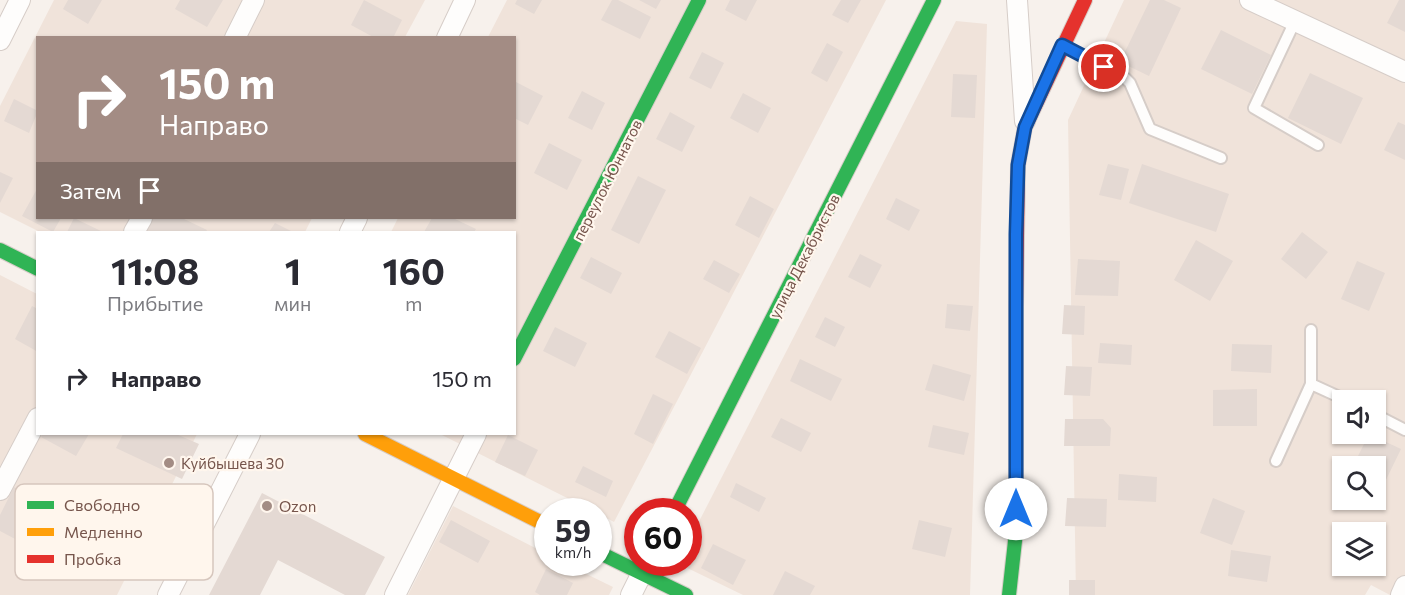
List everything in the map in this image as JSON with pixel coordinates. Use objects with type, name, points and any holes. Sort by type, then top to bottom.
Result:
[{"type":"street","points":[[0,40],[20,0]]},
{"type":"street","points":[[236,36],[254,0]]},
{"type":"street","points":[[448,36],[465,0]]},
{"type":"street","name":"переулок Юннатов","points":[[516,355],[699,0]]},
{"type":"street","name":"улица Декабристов","points":[[681,498],[934,0]]},
{"type":"street","points":[[1017,0],[1025,127]]},
{"type":"street","points":[[1009,595],[1016,532],[1018,165],[1025,127],[1085,0]]},
{"type":"street","points":[[1250,0],[1405,72]]},
{"type":"street","points":[[0,250],[36,268]]},
{"type":"street","points":[[0,490],[36,422]]},
{"type":"street","points":[[213,506],[248,435]]},
{"type":"street","points":[[367,435],[534,519]]},
{"type":"street","points":[[395,595],[475,435]]},
{"type":"street","points":[[1016,532],[1023,595]]},
{"type":"street","points":[[631,595],[641,576]]},
{"type":"street","points":[[657,576],[686,595]]},
{"type":"street","points":[[168,595],[176,580]]},
{"type":"lane","points":[[1295,21],[1254,108],[1318,145]]},
{"type":"lane","points":[[1062,45],[1130,83],[1150,129],[1221,158]]},
{"type":"lane","points":[[1276,462],[1311,384],[1311,330]]},
{"type":"lane","points":[[1311,384],[1332,394]]},
{"type":"lane","points":[[1386,420],[1405,430]]},
{"type":"shaded area","points":[[54,0],[425,0],[406,36],[36,36],[36,219],[312,219],[306,231],[38,231],[0,212],[0,106]]},
{"type":"shaded area","points":[[507,0],[886,0],[627,498],[624,498],[624,503],[614,522],[612,521],[612,498],[567,498],[442,435],[516,435],[516,231],[392,231],[398,219],[516,219],[516,36],[489,36]]},
{"type":"shaded area","points":[[1124,0],[1405,0],[1405,595],[1390,595],[1371,585],[1365,595],[1076,595],[1068,120]]},
{"type":"shaded area","points":[[956,21],[987,24],[970,595],[743,595],[702,575],[702,516]]},
{"type":"shaded area","points":[[0,275],[36,293],[36,435],[197,435],[172,484],[15,484],[15,580],[124,580],[117,595],[0,595]]},
{"type":"shaded area","points":[[453,506],[534,547],[534,576],[591,576],[613,587],[609,595],[408,595]]},
{"type":"building","points":[[68,0],[102,0],[88,24],[63,9]]},
{"type":"building","points":[[180,0],[223,0],[207,27],[175,9]]},
{"type":"building","points":[[364,0],[402,20],[394,36],[371,36],[351,25]]},
{"type":"building","points":[[517,0],[542,0],[534,14],[515,4]]},
{"type":"building","points":[[612,0],[618,0],[651,17],[640,39],[601,20]]},
{"type":"building","points":[[639,0],[661,0],[656,9]]},
{"type":"building","points":[[730,0],[757,0],[746,21],[725,10]]},
{"type":"building","points":[[841,0],[861,0],[848,23],[832,15]]},
{"type":"building","points":[[1150,0],[1164,0],[1181,8],[1149,76],[1120,62]]},
{"type":"building","points":[[1399,0],[1405,0],[1405,32],[1387,23]]},
{"type":"building","points":[[1221,30],[1271,55],[1252,94],[1201,69]]},
{"type":"building","points":[[827,43],[843,52],[827,82],[811,73]]},
{"type":"building","points":[[702,52],[724,63],[711,89],[689,78]]},
{"type":"building","points":[[1310,73],[1363,98],[1341,144],[1288,118]]},
{"type":"building","points":[[953,74],[977,75],[975,118],[951,117]]},
{"type":"building","points":[[516,82],[543,96],[528,125],[516,119]]},
{"type":"building","points":[[582,91],[605,103],[592,130],[568,118]]},
{"type":"building","points":[[743,93],[771,108],[758,133],[730,118]]},
{"type":"building","points":[[14,99],[36,110],[29,133],[4,121]]},
{"type":"building","points":[[670,112],[695,126],[682,152],[656,139]]},
{"type":"building","points":[[1398,122],[1405,125],[1405,160],[1384,150]]},
{"type":"building","points":[[549,143],[582,160],[567,190],[534,173]]},
{"type":"building","points":[[1108,164],[1129,169],[1121,200],[1099,195]]},
{"type":"building","points":[[1142,164],[1229,194],[1216,232],[1129,203]]},
{"type":"building","points":[[0,172],[13,178],[0,203]]},
{"type":"building","points":[[638,176],[666,190],[639,244],[611,230]]},
{"type":"building","points":[[36,191],[36,219],[60,219],[54,231],[51,231],[22,216]]},
{"type":"building","points":[[750,196],[774,209],[759,238],[735,225]]},
{"type":"building","points":[[896,198],[920,210],[909,231],[886,219]]},
{"type":"building","points":[[74,219],[76,219],[101,231],[68,231]]},
{"type":"building","points":[[144,219],[184,219],[207,230],[206,231],[138,231]]},
{"type":"building","points":[[431,219],[455,219],[476,229],[475,231],[425,231]]},
{"type":"building","points":[[275,223],[291,231],[270,231]]},
{"type":"building","points":[[1302,232],[1328,252],[1306,279],[1281,259]]},
{"type":"building","points":[[1196,240],[1233,261],[1210,301],[1174,280]]},
{"type":"building","points":[[860,254],[882,265],[870,288],[848,277]]},
{"type":"building","points":[[591,257],[622,273],[611,294],[580,278]]},
{"type":"building","points":[[1078,259],[1120,261],[1118,296],[1075,295]]},
{"type":"building","points":[[714,260],[740,274],[729,293],[703,279]]},
{"type":"building","points":[[1357,261],[1385,273],[1369,311],[1341,299]]},
{"type":"building","points":[[947,304],[973,306],[970,331],[945,328]]},
{"type":"building","points":[[1064,305],[1085,306],[1084,335],[1062,334]]},
{"type":"building","points":[[32,306],[36,308],[36,351],[15,339]]},
{"type":"building","points":[[825,317],[845,327],[835,347],[815,337]]},
{"type":"building","points":[[555,327],[587,343],[575,367],[543,351]]},
{"type":"building","points":[[669,331],[701,348],[687,374],[655,357]]},
{"type":"building","points":[[1100,343],[1132,345],[1131,365],[1098,363]]},
{"type":"building","points":[[1232,344],[1272,345],[1271,373],[1231,371]]},
{"type":"building","points":[[800,359],[842,379],[831,401],[790,381]]},
{"type":"building","points":[[933,364],[971,375],[964,401],[925,390]]},
{"type":"building","points":[[1066,366],[1092,367],[1090,396],[1064,395]]},
{"type":"building","points":[[1257,389],[1257,426],[1213,426],[1213,390]]},
{"type":"building","points":[[653,394],[673,404],[653,444],[634,434]]},
{"type":"building","points":[[781,418],[811,433],[801,452],[771,437]]},
{"type":"building","points":[[1065,419],[1103,419],[1111,428],[1110,446],[1064,446]]},
{"type":"building","points":[[933,425],[969,433],[964,455],[928,447]]},
{"type":"building","points":[[42,435],[88,435],[76,456],[41,437]]},
{"type":"building","name":"Куйбышева 30","points":[[122,435],[178,435],[199,444],[182,479],[116,448]]},
{"type":"building","points":[[508,435],[538,450],[525,476],[495,462]]},
{"type":"building","points":[[1386,442],[1401,449],[1386,480],[1386,456],[1358,456],[1364,444],[1386,444]]},
{"type":"building","points":[[583,466],[613,481],[606,497],[575,482]]},
{"type":"building","points":[[1119,474],[1157,477],[1156,502],[1118,500]]},
{"type":"building","points":[[736,483],[766,498],[759,512],[730,497]]},
{"type":"building","points":[[15,488],[15,539],[0,531],[0,515]]},
{"type":"building","points":[[262,493],[385,557],[365,595],[345,595],[278,560],[260,595],[209,595]]},
{"type":"building","points":[[1067,498],[1107,499],[1106,527],[1065,526]]},
{"type":"building","points":[[1213,498],[1245,511],[1232,545],[1200,533]]},
{"type":"building","points":[[451,520],[490,541],[478,563],[439,542]]},
{"type":"building","points":[[919,520],[952,528],[945,557],[912,549]]},
{"type":"building","points":[[713,544],[746,560],[733,585],[702,569]]},
{"type":"building","points":[[1231,550],[1271,556],[1267,582],[1228,576]]},
{"type":"building","points":[[785,571],[815,586],[810,595],[773,595]]},
{"type":"building","points":[[543,576],[560,576],[573,583],[567,595],[540,595],[535,592]]},
{"type":"building","points":[[1069,580],[1095,580],[1095,595],[1069,595]]},
{"type":"traffic: fast","points":[[516,355],[699,0]]},
{"type":"traffic: fast","points":[[681,498],[934,0]]},
{"type":"traffic: fast","points":[[0,250],[36,268]]},
{"type":"traffic: fast","points":[[1009,595],[1016,532],[1016,307]]},
{"type":"traffic: fast","points":[[612,559],[686,595]]},
{"type":"traffic: slow","points":[[367,435],[534,519]]},
{"type":"traffic: jam","points":[[1016,307],[1018,165],[1025,127],[1085,0]]},
{"type":"place","name":"Куйбышева 30","points":[[169,463]]},
{"type":"place","name":"Ozon","points":[[267,506]]},
{"type":"route","points":[[1016,509],[1016,214],[1021,143],[1025,127],[1062,45],[1104,67]]}]
